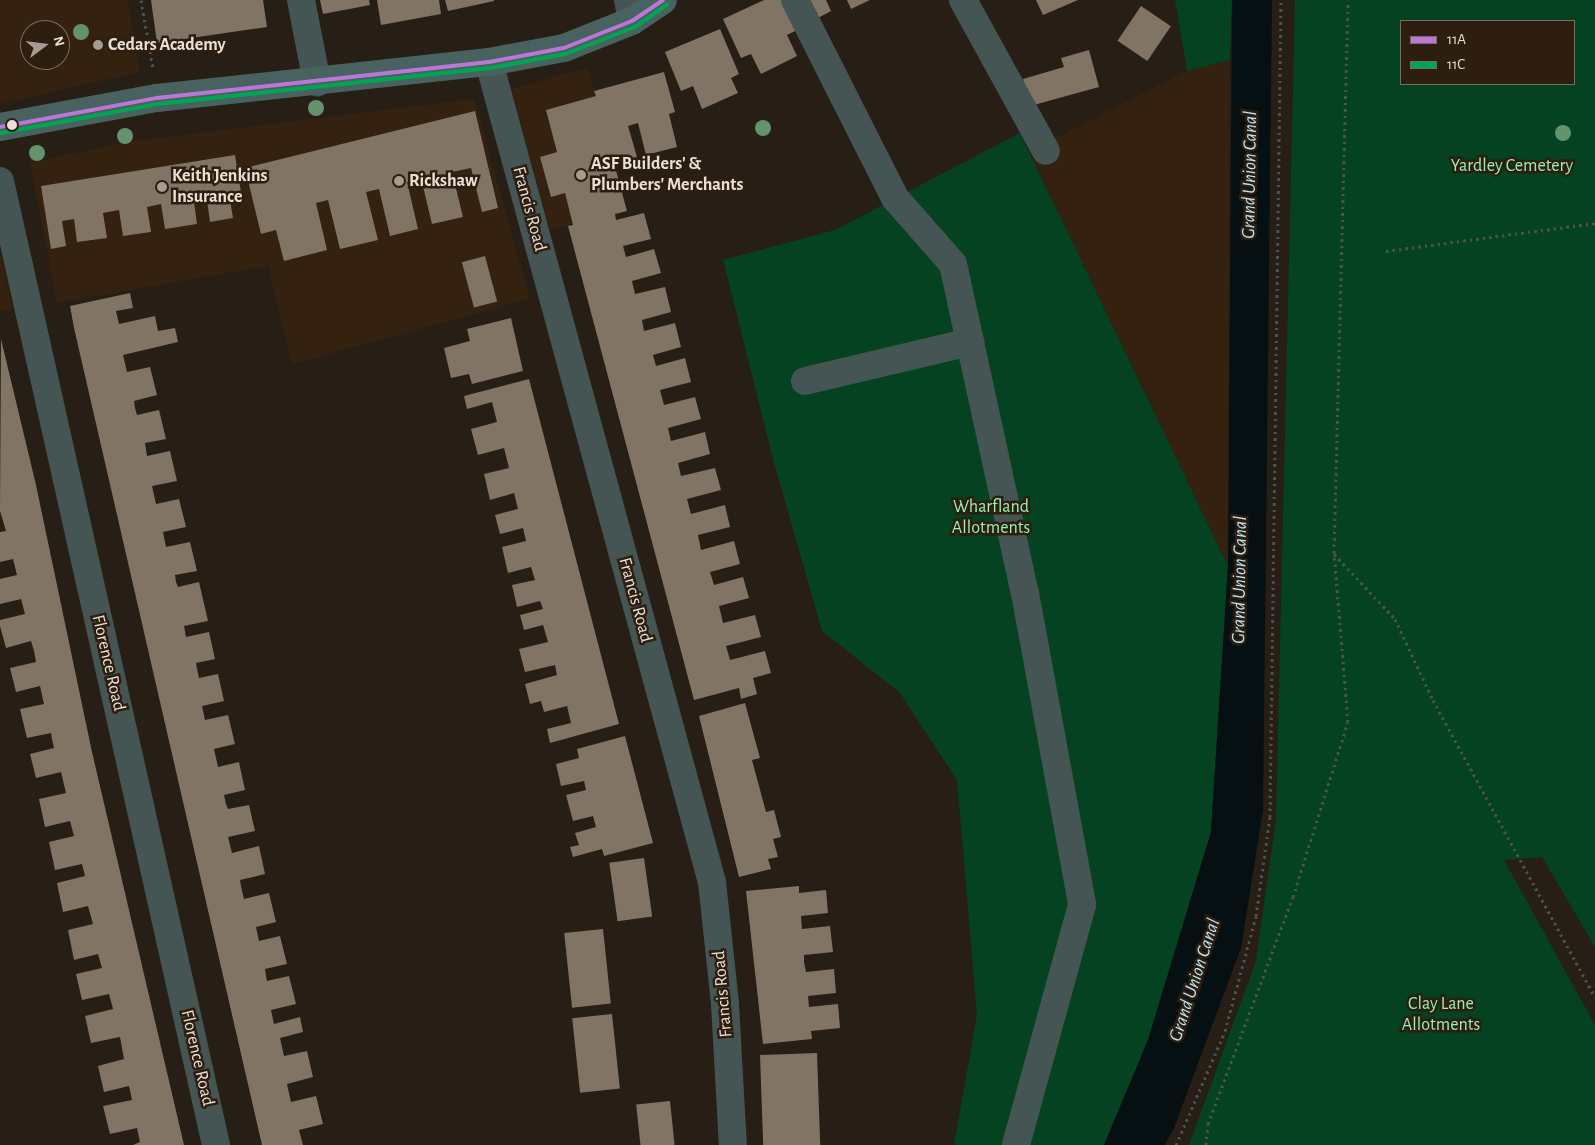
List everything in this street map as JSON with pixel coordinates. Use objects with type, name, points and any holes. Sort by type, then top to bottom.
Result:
[{"type":"main road","points":[[0,127],[157,98],[489,62],[564,48],[630,10],[662,0]]},
{"type":"street","points":[[301,0],[317,82]]},
{"type":"street","points":[[795,0],[895,198],[953,264],[1025,593],[1082,905],[1016,1144]]},
{"type":"street","points":[[963,0],[1046,150]]},
{"type":"street","name":"Francis Road","points":[[489,62],[712,882],[725,1004],[733,1145]]},
{"type":"street","name":"Florence Road","points":[[0,181],[216,1145]]},
{"type":"street","points":[[805,381],[970,342]]},
{"type":"path","points":[[141,0],[157,98]]},
{"type":"path","points":[[1176,1145],[1225,1032],[1256,916],[1270,817],[1281,0]]},
{"type":"path","points":[[1206,1145],[1208,1124],[1293,897],[1348,722],[1334,553],[1348,0]]},
{"type":"path","points":[[1386,251],[1595,223]]},
{"type":"path","points":[[1334,553],[1395,619],[1433,700],[1595,997]]},
{"type":"shaded area","name":"Cedars Academy","points":[[0,0],[128,0],[140,72],[0,104]]},
{"type":"shaded area","points":[[1230,60],[1228,566],[1029,151],[1187,71]]},
{"type":"shaded area","points":[[588,68],[626,210],[550,230],[512,88]]},
{"type":"shaded area","points":[[474,99],[530,299],[292,364],[268,266],[57,303],[30,163],[125,142]]},
{"type":"shaded area","points":[[0,250],[13,309],[0,310]]},
{"type":"green space","points":[[1175,0],[1232,0],[1230,60],[1187,71]]},
{"type":"green space","points":[[1295,0],[1595,0],[1595,947],[1542,857],[1504,860],[1595,1025],[1595,1145],[1189,1145],[1256,961],[1276,819]]},
{"type":"green space","name":"Wharfland Allotments","points":[[1020,133],[1228,566],[1211,832],[1148,1040],[1104,1145],[954,1145],[977,1015],[957,780],[900,693],[822,631],[773,459],[723,260],[835,230]]},
{"type":"water","name":"Grand Union Canal","points":[[1232,0],[1272,0],[1263,810],[1241,948],[1174,1128],[1165,1145],[1104,1145],[1148,1040],[1211,832],[1228,566]]},
{"type":"building","points":[[151,0],[263,0],[267,27],[157,43]]},
{"type":"building","points":[[320,0],[369,0],[370,5],[323,14]]},
{"type":"building","points":[[377,0],[439,0],[441,14],[381,25]]},
{"type":"building","points":[[445,0],[494,0],[494,1],[448,11]]},
{"type":"building","points":[[764,0],[782,0],[797,30],[787,35],[797,56],[761,74],[751,54],[741,58],[723,19]]},
{"type":"building","points":[[809,0],[826,0],[831,11],[818,18]]},
{"type":"building","points":[[847,0],[870,0],[851,9]]},
{"type":"building","points":[[1036,0],[1078,0],[1043,15]]},
{"type":"building","points":[[1141,6],[1171,26],[1147,61],[1118,41]]},
{"type":"building","points":[[720,29],[739,74],[731,78],[738,93],[702,109],[693,86],[681,91],[665,52]]},
{"type":"building","points":[[1089,50],[1099,87],[1030,106],[1023,79],[1064,67],[1061,58]]},
{"type":"building","points":[[664,72],[675,112],[669,114],[677,147],[646,155],[638,123],[628,126],[637,157],[614,163],[627,211],[615,214],[616,220],[644,213],[651,239],[623,246],[626,257],[654,249],[661,273],[632,281],[635,294],[665,287],[671,312],[642,320],[644,331],[675,323],[681,347],[653,355],[656,366],[685,358],[691,382],[660,390],[664,405],[695,397],[701,419],[668,428],[671,441],[705,432],[710,454],[678,463],[681,476],[715,468],[721,490],[687,499],[691,514],[725,505],[730,527],[698,535],[701,550],[734,541],[740,564],[710,572],[714,585],[743,577],[749,598],[719,606],[723,623],[755,615],[761,637],[726,646],[730,660],[765,651],[771,673],[753,678],[757,694],[741,699],[739,688],[694,700],[568,226],[573,225],[565,193],[551,197],[540,157],[557,152],[546,110],[596,96],[594,91]]},
{"type":"building","points":[[475,111],[498,208],[482,212],[471,168],[452,172],[463,217],[432,224],[421,178],[407,182],[418,229],[390,236],[379,189],[366,192],[378,240],[340,249],[328,200],[316,203],[327,250],[284,261],[276,230],[261,234],[245,168]]},
{"type":"building","points":[[235,155],[241,192],[229,194],[233,218],[210,222],[207,200],[194,202],[197,224],[165,229],[161,204],[147,207],[151,232],[123,236],[119,210],[103,213],[107,238],[77,242],[74,219],[62,221],[66,246],[51,249],[41,186]]},
{"type":"building","points":[[485,256],[497,301],[474,308],[462,262]]},
{"type":"building","points":[[130,293],[133,308],[116,311],[119,324],[155,316],[158,331],[175,328],[178,342],[123,355],[127,372],[150,367],[157,395],[134,401],[135,408],[137,415],[159,410],[166,439],[145,443],[147,456],[170,451],[177,481],[152,486],[156,504],[179,499],[186,527],[163,532],[166,547],[190,542],[197,571],[175,575],[176,582],[178,587],[199,582],[208,621],[184,626],[186,637],[209,632],[215,659],[196,663],[197,669],[199,678],[218,674],[224,701],[202,706],[205,720],[228,715],[235,744],[214,749],[218,767],[239,762],[245,790],[224,795],[226,804],[228,809],[249,805],[255,831],[228,837],[232,853],[259,846],[265,874],[240,880],[244,899],[269,893],[276,922],[256,927],[259,941],[280,936],[287,964],[265,969],[267,981],[289,976],[296,1004],[271,1010],[274,1024],[300,1017],[303,1032],[280,1038],[284,1056],[307,1051],[313,1077],[287,1084],[291,1102],[316,1096],[323,1124],[299,1130],[303,1145],[262,1145],[74,328],[70,306]]},
{"type":"building","points":[[511,318],[523,371],[472,384],[469,374],[451,378],[444,348],[470,341],[467,329]]},
{"type":"building","points":[[1,339],[36,485],[92,752],[184,1145],[133,1145],[140,1142],[137,1128],[110,1134],[103,1106],[132,1100],[129,1086],[104,1092],[98,1066],[124,1059],[120,1037],[91,1043],[85,1016],[113,1009],[109,994],[82,1000],[76,974],[102,968],[98,954],[74,960],[68,930],[93,924],[88,906],[63,912],[57,883],[85,876],[82,864],[55,870],[49,842],[74,836],[70,821],[45,827],[39,799],[66,793],[61,772],[36,778],[30,754],[54,748],[51,733],[27,738],[20,709],[44,704],[40,686],[16,692],[10,668],[36,662],[34,651],[31,641],[6,648],[0,626],[0,620],[25,614],[21,599],[0,604],[0,579],[17,575],[13,559],[0,562],[0,532],[6,531],[0,511]]},
{"type":"building","points":[[529,379],[619,724],[550,743],[547,729],[571,723],[567,706],[544,712],[541,701],[530,704],[525,684],[557,675],[555,665],[525,672],[519,649],[548,642],[543,625],[524,630],[520,615],[543,609],[540,601],[517,607],[512,585],[535,580],[531,567],[508,573],[502,547],[526,541],[523,528],[500,534],[495,515],[518,509],[514,493],[490,500],[484,474],[509,468],[504,448],[478,455],[471,429],[497,422],[492,402],[467,409],[464,396]]},
{"type":"building","points":[[745,703],[760,758],[752,760],[766,812],[774,810],[781,837],[773,839],[778,857],[768,859],[771,869],[739,877],[699,716]]},
{"type":"building","points":[[625,736],[653,843],[604,856],[602,849],[573,857],[570,847],[579,845],[575,833],[596,827],[593,816],[573,821],[566,795],[586,790],[584,781],[561,786],[556,764],[579,758],[577,749]]},
{"type":"building","points":[[644,858],[652,916],[618,921],[609,863]]},
{"type":"building","points":[[799,886],[799,893],[826,890],[828,913],[801,916],[802,929],[830,926],[833,952],[804,955],[804,962],[806,972],[834,969],[836,993],[808,996],[809,1007],[838,1004],[840,1028],[811,1031],[812,1039],[763,1044],[746,891]]},
{"type":"building","points":[[603,929],[611,1004],[572,1008],[564,933]]},
{"type":"building","points":[[612,1014],[620,1089],[580,1093],[572,1018]]},
{"type":"building","points":[[817,1053],[820,1145],[763,1145],[760,1055]]},
{"type":"building","points":[[670,1101],[675,1145],[640,1145],[636,1105]]},
{"type":"transit line","name":"11A","points":[[0,127],[157,98],[489,62],[564,48],[632,21],[663,0]]},
{"type":"transit line","name":"11C","points":[[1,133],[158,104],[490,68],[565,54],[635,27],[667,5]]},
{"type":"place","name":"Cedars Academy","points":[[98,45]]},
{"type":"place","name":"ASF Builders' & Plumbers' Merchants","points":[[581,175]]},
{"type":"place","name":"Rickshaw","points":[[399,181]]},
{"type":"place","name":"Keith Jenkins Insurance","points":[[162,187]]},
{"type":"park label","name":"Yardley Cemetery","points":[[1512,166]]},
{"type":"park label","name":"Clay Lane Allotments","points":[[1441,1015]]}]
